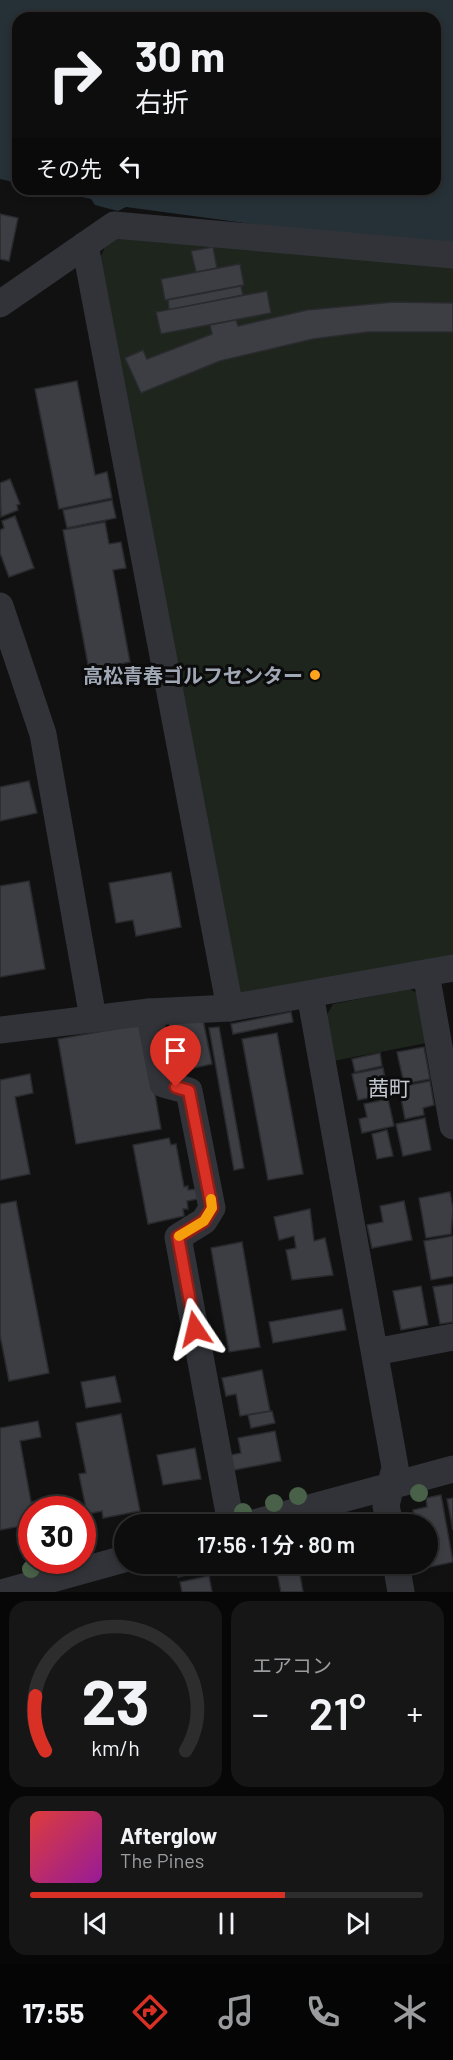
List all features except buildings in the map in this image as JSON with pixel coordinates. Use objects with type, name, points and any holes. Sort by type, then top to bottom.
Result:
[{"type":"street","points":[[0,304],[114,225],[453,255]]},
{"type":"street","points":[[85,245],[230,1008]]},
{"type":"street","points":[[0,606],[43,734],[93,1018]]},
{"type":"street","points":[[0,1030],[149,1012],[230,1008],[453,968]]},
{"type":"street","points":[[426,973],[453,1126]]},
{"type":"street","points":[[310,994],[394,1467],[387,1506],[388,1514]]},
{"type":"street","points":[[149,1012],[163,1084],[189,1091],[212,1208],[204,1221],[178,1237],[229,1514]]},
{"type":"street","points":[[375,1352],[453,1337]]},
{"type":"street","points":[[287,1514],[453,1468]]},
{"type":"street","points":[[5,1592],[114,1562]]},
{"type":"street","points":[[398,1574],[401,1592]]},
{"type":"shaded area","points":[[0,0],[453,0],[453,246],[311,232],[126,207],[118,211],[95,205],[91,199],[73,195],[441,195],[441,12],[12,12],[12,182],[0,179]]},
{"type":"shaded area","name":"高松青春ゴルフセンター","points":[[117,233],[453,265],[453,955],[234,995],[100,258],[106,245]]},
{"type":"shaded area","points":[[410,989],[423,997],[432,1042],[333,1061],[324,1020],[333,1004]]},
{"type":"slow traffic","points":[[179,1236],[204,1221],[212,1208],[211,1199]]},
{"type":"place","name":"高松青春ゴルフセンター","points":[[315,675]]},
{"type":"district","name":"茜町","points":[[389,1087]]},
{"type":"route","points":[[176,1087],[189,1091],[212,1208],[204,1221],[178,1237],[195,1329]]}]
